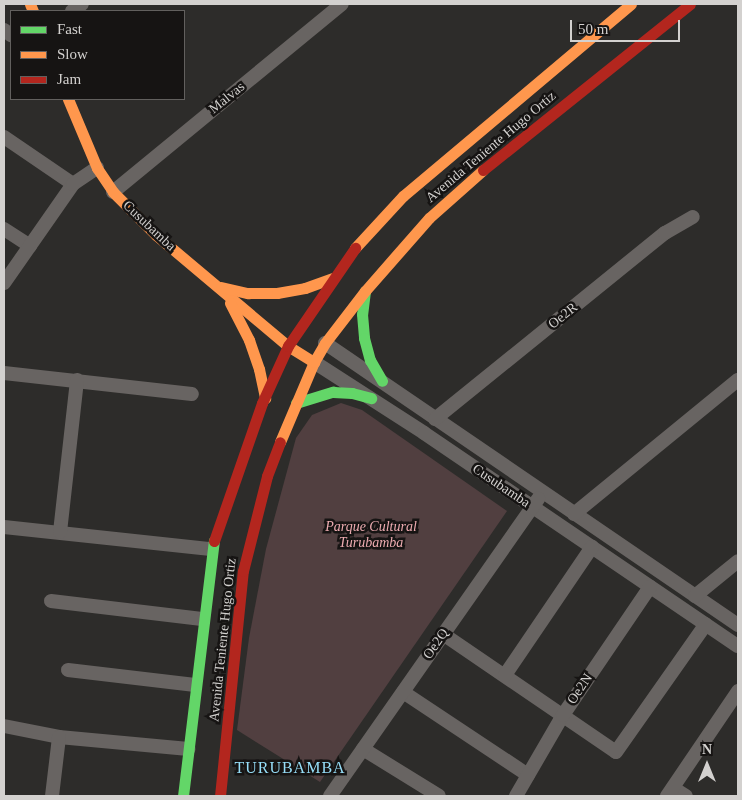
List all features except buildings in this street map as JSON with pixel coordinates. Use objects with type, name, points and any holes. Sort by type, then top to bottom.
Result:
[{"type":"main road","name":"Avenida Teniente Hugo Ortiz","points":[[183,796],[211,549],[231,486],[265,398],[288,346],[332,278],[367,233],[403,196],[631,4]]},
{"type":"main road","name":"Avenida Teniente Hugo Ortiz","points":[[220,796],[243,571],[267,476],[296,403],[314,362],[325,343],[365,291],[429,218],[477,175],[690,4]]},
{"type":"main road","name":"Cusubamba","points":[[68,100],[97,168],[113,192],[156,235],[288,346],[314,362]]},
{"type":"main road","points":[[220,287],[248,293],[277,293],[306,288],[332,278]]},
{"type":"main road","points":[[220,287],[236,312],[250,340],[259,368],[265,398]]},
{"type":"main road","points":[[365,291],[362,314],[364,338],[370,360],[382,381]]},
{"type":"main road","name":"Cusubamba","points":[[264,326],[298,330],[325,343]]},
{"type":"main road","points":[[296,403],[314,396],[333,392],[352,393],[371,398]]},
{"type":"street","name":"Malvas","points":[[113,192],[342,4]]},
{"type":"street","points":[[4,137],[73,184]]},
{"type":"street","points":[[4,283],[73,184],[97,168]]},
{"type":"street","name":"Oe2R","points":[[435,420],[665,233],[693,217]]},
{"type":"street","points":[[4,229],[30,246]]},
{"type":"street","name":"Cusubamba","points":[[325,343],[382,381],[435,420],[738,625]]},
{"type":"street","name":"Cusubamba","points":[[314,362],[371,398],[738,646]]},
{"type":"street","points":[[4,373],[192,394]]},
{"type":"street","points":[[60,532],[77,380]]},
{"type":"street","points":[[574,514],[738,380]]},
{"type":"street","name":"Oe2Q","points":[[330,796],[542,493]]},
{"type":"street","points":[[4,527],[211,549]]},
{"type":"street","points":[[505,675],[592,547]]},
{"type":"street","points":[[695,596],[738,561]]},
{"type":"street","name":"Oe2N","points":[[516,796],[563,715],[650,586]]},
{"type":"street","points":[[51,601],[202,619]]},
{"type":"street","points":[[443,634],[616,752],[706,624]]},
{"type":"street","points":[[68,670],[196,685]]},
{"type":"street","points":[[686,796],[670,792],[738,691]]},
{"type":"street","points":[[403,692],[528,775]]},
{"type":"street","points":[[4,726],[59,736],[188,749]]},
{"type":"street","points":[[52,796],[59,736]]},
{"type":"street","points":[[363,749],[439,796]]},
{"type":"green space","name":"Parque Cultural Turubamba","points":[[341,403],[362,410],[507,511],[320,782],[237,730],[249,638],[266,549],[296,438],[312,415]]},
{"type":"traffic: fast","points":[[365,291],[362,314],[364,338],[370,360],[382,381]]},
{"type":"traffic: fast","points":[[296,403],[333,392],[352,393],[371,398]]},
{"type":"traffic: fast","points":[[183,796],[214,541]]},
{"type":"traffic: slow","points":[[30,4],[33,10]]},
{"type":"traffic: slow","points":[[355,248],[403,196],[631,4]]},
{"type":"traffic: slow","points":[[68,100],[97,168],[113,192],[156,235],[288,346],[314,362]]},
{"type":"traffic: slow","points":[[280,442],[314,362],[325,343],[365,291],[429,218],[483,170]]},
{"type":"traffic: slow","points":[[221,287],[248,293],[277,293],[305,288],[332,278]]},
{"type":"traffic: slow","points":[[230,303],[249,340],[259,369],[265,398]]},
{"type":"traffic: jam","points":[[483,170],[690,4]]},
{"type":"traffic: jam","points":[[214,541],[262,403],[288,346],[355,248]]},
{"type":"traffic: jam","points":[[220,796],[243,571],[267,476],[280,442]]},
{"type":"district","name":"TURUBAMBA","points":[[290,768]]}]
